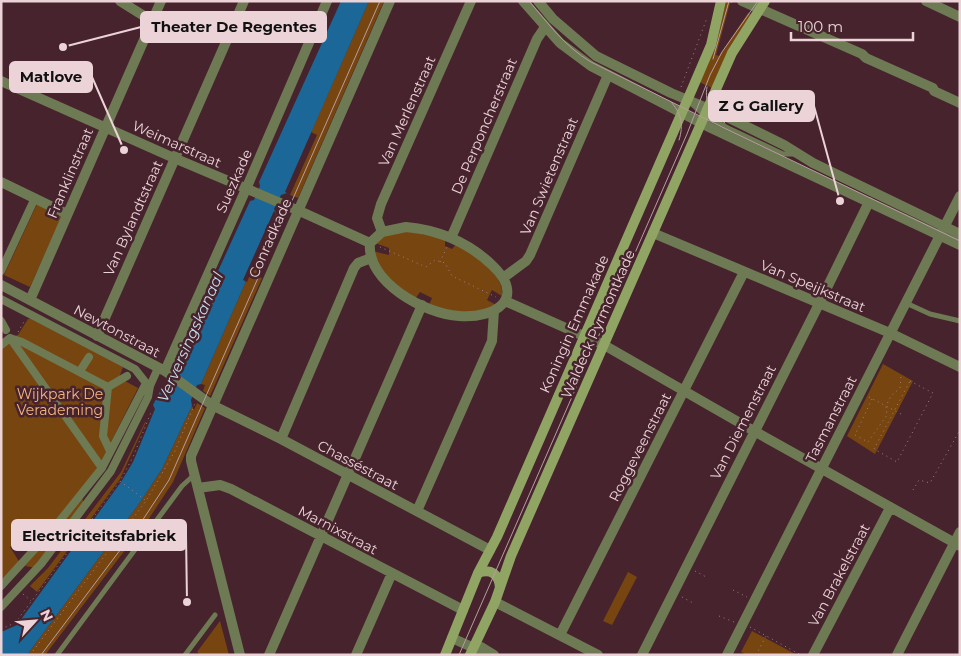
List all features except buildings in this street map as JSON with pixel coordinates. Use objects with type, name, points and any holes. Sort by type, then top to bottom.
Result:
[{"type":"main road","name":"Koningin Emmakade","points":[[445,655],[478,573],[490,550],[711,45],[732,2]]},
{"type":"main road","name":"Waldeck Pyrmontkade","points":[[475,653],[500,592],[511,556],[732,52],[763,5]]},
{"type":"main road","points":[[478,573],[488,570],[494,573],[498,578],[500,592]]},
{"type":"street","points":[[120,1],[152,22]]},
{"type":"street","name":"Franklinstraat","points":[[30,300],[104,127],[161,1]]},
{"type":"street","name":"Van Bylandtstraat","points":[[97,336],[244,1]]},
{"type":"street","name":"Suezkade","points":[[161,370],[246,189],[327,1]]},
{"type":"street","name":"Conradkade","points":[[240,655],[194,475],[191,456],[390,1]]},
{"type":"street","name":"Van Merlenstraat","points":[[382,232],[376,218],[381,204],[471,1]]},
{"type":"street","points":[[523,1],[572,54],[608,75],[682,113],[705,116],[784,145],[798,155],[942,231],[960,245]]},
{"type":"street","points":[[538,1],[553,19],[596,56],[688,100],[705,116],[777,159],[869,202],[942,231],[960,234]]},
{"type":"street","points":[[926,1],[960,17]]},
{"type":"street","points":[[732,2],[763,5],[862,54],[866,58],[933,88],[934,91],[960,103]]},
{"type":"street","name":"De Perponcherstraat","points":[[451,238],[537,40],[545,27]]},
{"type":"street","name":"Van Swietenstraat","points":[[503,278],[526,261],[530,255],[608,75]]},
{"type":"street","name":"Weimarstraat","points":[[1,81],[370,243]]},
{"type":"street","points":[[1,182],[68,214]]},
{"type":"street","name":"Tasmanstraat","points":[[727,655],[960,196]]},
{"type":"street","points":[[1,271],[35,198]]},
{"type":"street","name":"Van Diemenstraat","points":[[642,655],[869,202]]},
{"type":"street","points":[[406,227],[424,229],[451,238],[482,256],[503,278],[507,288],[505,302],[494,311],[475,316],[459,316],[422,306],[404,296],[377,272],[369,250],[370,243],[382,232],[406,227]]},
{"type":"street","name":"Van Speijkstraat","points":[[653,233],[890,333],[960,368]]},
{"type":"street","points":[[281,439],[354,268],[358,263],[371,258]]},
{"type":"street","name":"Roggeveenstraat","points":[[560,635],[744,272]]},
{"type":"street","name":"Newtonstraat","points":[[2,288],[30,300],[161,370],[212,405]]},
{"type":"street","points":[[1,299],[137,376],[148,397],[111,471],[41,564],[1,607]]},
{"type":"street","points":[[505,302],[604,345],[890,508],[957,544]]},
{"type":"street","points":[[269,655],[422,306]]},
{"type":"street","points":[[417,511],[492,341],[494,311]]},
{"type":"street","points":[[1,321],[8,334],[102,468]]},
{"type":"street","points":[[1,345],[8,334]]},
{"type":"street","points":[[8,334],[108,387]]},
{"type":"street","points":[[80,371],[90,357]]},
{"type":"street","points":[[108,387],[137,376],[161,370]]},
{"type":"street","points":[[1,586],[54,528],[102,468],[137,376]]},
{"type":"street","points":[[108,387],[103,436],[110,451]]},
{"type":"street","name":"Chasséstraat","points":[[212,405],[281,439],[490,550]]},
{"type":"street","name":"Marnixstraat","points":[[198,488],[220,485],[225,487],[463,610]]},
{"type":"street","name":"Van Brakelstraat","points":[[813,655],[890,508]]},
{"type":"street","points":[[897,655],[957,544],[960,532]]},
{"type":"street","points":[[356,655],[392,573]]},
{"type":"street","points":[[496,602],[598,655]]},
{"type":"street","points":[[452,638],[475,653],[481,647],[494,655]]},
{"type":"lane","points":[[705,116],[782,154],[798,155]]},
{"type":"lane","points":[[782,154],[789,163]]},
{"type":"lane","points":[[906,303],[930,314],[960,321]]},
{"type":"lane","points":[[57,655],[182,486],[194,475]]},
{"type":"lane","points":[[185,655],[215,615]]},
{"type":"path","points":[[680,90],[707,19]]},
{"type":"path","points":[[440,262],[451,238]]},
{"type":"path","points":[[370,243],[426,267],[434,260],[445,263],[452,276],[505,302]]},
{"type":"path","points":[[8,334],[16,335],[28,314]]},
{"type":"path","points":[[872,399],[855,435],[868,442],[886,415],[886,406],[891,396],[900,388],[901,378]]},
{"type":"path","points":[[910,381],[932,393],[897,462],[874,449],[894,410],[910,381]]},
{"type":"path","points":[[860,392],[901,414]]},
{"type":"path","points":[[30,655],[146,501],[175,451],[197,394]]},
{"type":"path","points":[[1,629],[14,623],[31,602],[120,481],[133,456],[152,410]]},
{"type":"path","points":[[913,490],[919,480],[930,483],[960,430]]},
{"type":"path","points":[[120,481],[146,501]]},
{"type":"path","points":[[686,566],[708,578]]},
{"type":"path","points":[[732,590],[754,601]]},
{"type":"path","points":[[673,592],[695,604]]},
{"type":"path","points":[[22,593],[31,602]]},
{"type":"path","points":[[719,616],[766,636],[801,655]]},
{"type":"path","points":[[756,655],[766,636]]},
{"type":"green space","points":[[369,1],[384,1],[298,198],[290,195],[317,135],[311,132]]},
{"type":"green space","points":[[726,2],[730,3],[716,55],[719,56],[748,13],[752,15],[712,88],[699,82],[714,49]]},
{"type":"green space","points":[[37,204],[62,216],[30,287],[4,275]]},
{"type":"green space","points":[[278,214],[285,217],[259,277],[262,278],[210,396],[203,391],[205,385],[201,384],[275,215]]},
{"type":"green space","points":[[401,230],[445,239],[445,246],[452,249],[457,243],[487,265],[502,288],[502,296],[492,290],[487,300],[496,305],[480,312],[452,312],[429,305],[432,298],[420,292],[415,299],[382,274],[372,251],[389,255],[389,248],[375,243],[380,237]]},
{"type":"green space","name":"Wijkpark De Verademing","points":[[28,319],[123,367],[120,375],[123,380],[138,388],[99,466],[46,533],[41,525],[10,547],[20,563],[1,581],[1,341],[18,335]]},
{"type":"green space","points":[[883,364],[913,381],[875,454],[847,436]]},
{"type":"green space","points":[[197,403],[205,408],[173,482],[148,520],[45,655],[27,655],[141,501],[162,469],[192,406],[194,410]]},
{"type":"green space","points":[[145,422],[120,479],[37,592],[30,586],[48,568],[121,472]]},
{"type":"green space","points":[[82,498],[84,504],[36,568],[25,566]]},
{"type":"green space","points":[[628,572],[637,577],[612,625],[603,621]]},
{"type":"green space","points":[[220,621],[229,655],[201,655],[197,652]]},
{"type":"green space","points":[[752,631],[797,655],[747,655],[741,652]]},
{"type":"water","name":"Verversingskanaal","points":[[341,1],[369,1],[285,192],[287,193],[281,195],[274,209],[276,213],[201,384],[197,385],[191,400],[192,406],[162,469],[141,501],[27,655],[1,655],[1,632],[17,625],[121,482],[133,462],[155,409],[153,405],[161,389],[168,391],[172,387],[179,371],[176,363],[250,201],[254,200],[260,186],[259,182]]},
{"type":"pier","points":[[274,211],[276,213],[247,282],[243,280]]},
{"type":"tram line","points":[[41,655],[142,521],[169,480],[380,1]]},
{"type":"tram line","points":[[529,1],[565,42],[591,62],[960,241]]},
{"type":"tram line","points":[[713,59],[729,1]]},
{"type":"tram line","points":[[459,655],[687,134],[710,75],[722,52],[758,1]]},
{"type":"tram line","points":[[707,87],[706,93],[710,108],[725,123]]},
{"type":"tram line","points":[[670,101],[679,114],[681,124],[679,140]]},
{"type":"place","name":"Theater De Regentes","points":[[63,47]]},
{"type":"place","name":"Matlove","points":[[124,150]]},
{"type":"place","name":"Z G Gallery","points":[[840,201]]},
{"type":"place","name":"Electriciteitsfabriek","points":[[187,602]]}]
